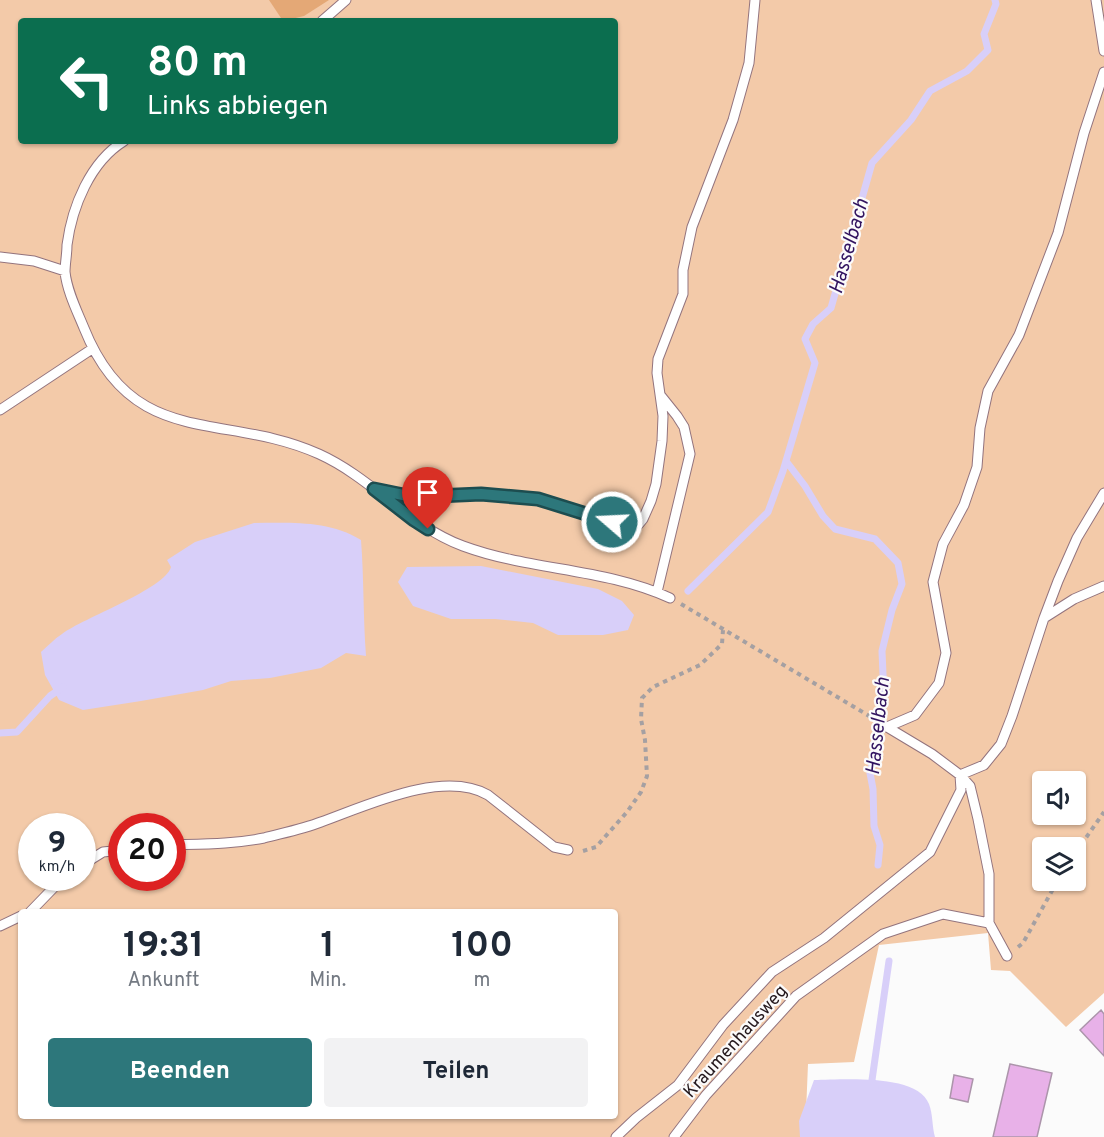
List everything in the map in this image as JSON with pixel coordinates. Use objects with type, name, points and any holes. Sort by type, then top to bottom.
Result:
[{"type":"lane","points":[[325,18],[346,0]]},
{"type":"lane","points":[[374,489],[413,497],[481,494],[538,499],[632,528],[638,525],[646,513],[656,484],[662,441],[658,359],[683,294],[683,270],[692,227],[733,120],[749,63],[755,0]]},
{"type":"lane","points":[[1096,0],[1104,51]]},
{"type":"lane","points":[[1006,956],[989,923],[989,874],[970,786],[960,775],[932,754],[887,727],[915,715],[939,683],[946,653],[933,582],[943,544],[964,505],[977,467],[980,428],[988,391],[1019,335],[1058,233],[1084,133],[1104,72]]},
{"type":"lane","points":[[120,144],[100,161],[85,186],[73,214],[65,271],[92,349],[127,392],[146,407],[171,418],[300,447],[319,454],[344,468],[442,538],[466,547],[614,578],[670,598]]},
{"type":"lane","points":[[0,257],[34,261],[65,271]]},
{"type":"lane","points":[[0,410],[92,349]]},
{"type":"lane","points":[[657,592],[690,454],[684,428],[661,396]]},
{"type":"lane","points":[[960,775],[984,765],[1001,744],[1044,618],[1077,538],[1104,494]]},
{"type":"lane","points":[[1044,618],[1074,599],[1104,586]]},
{"type":"lane","points":[[616,1137],[678,1085],[723,1025],[772,972],[824,938],[930,852],[961,790],[960,775]]},
{"type":"lane","points":[[186,845],[261,838],[318,824],[398,794],[442,787],[476,789],[554,847],[568,850]]},
{"type":"lane","points":[[33,909],[50,891]]},
{"type":"lane","name":"Kraumenhausweg","points":[[674,1137],[706,1095],[796,996],[883,933],[943,914],[989,923]]},
{"type":"lane","points":[[0,926],[18,917]]},
{"type":"path","points":[[670,598],[867,715]]},
{"type":"path","points":[[568,850],[580,852],[596,847],[627,812],[641,792],[647,776],[641,719],[642,698],[653,687],[700,665],[722,644],[723,630]]},
{"type":"path","points":[[1086,838],[1104,812]]},
{"type":"path","points":[[1006,956],[1023,943],[1052,891]]},
{"type":"shaded area","points":[[0,0],[1104,0],[1104,993],[1066,1027],[1010,971],[991,970],[988,933],[879,945],[854,1062],[808,1064],[805,1137],[0,1137]]},
{"type":"shaded area","points":[[269,0],[329,0],[304,16],[281,18]]},
{"type":"shaded area","points":[[254,523],[295,523],[322,526],[361,540],[366,656],[346,653],[321,668],[270,678],[231,681],[203,690],[83,710],[59,700],[45,675],[41,652],[72,627],[122,603],[154,584],[165,576],[171,567],[167,560],[195,542]]},
{"type":"shaded area","points":[[481,566],[598,589],[622,601],[634,615],[628,630],[603,635],[558,635],[533,623],[495,619],[451,619],[413,606],[398,582],[407,567]]},
{"type":"shaded area","points":[[814,1080],[878,1080],[910,1087],[922,1094],[929,1104],[935,1137],[800,1137],[799,1121]]},
{"type":"building","points":[[1101,1010],[1104,1014],[1104,1056],[1080,1030]]},
{"type":"building","points":[[1010,1064],[1052,1073],[1037,1137],[993,1137]]},
{"type":"building","points":[[954,1075],[973,1079],[968,1102],[950,1098]]},
{"type":"waterway","name":"Hasselbach","points":[[688,591],[768,512],[783,471],[815,363],[805,339],[813,324],[831,308],[872,163],[911,120],[930,91],[967,71],[988,50],[984,34],[996,4],[995,0]]},
{"type":"waterway","name":"Hasselbach","points":[[786,461],[805,486],[823,516],[835,529],[875,539],[898,563],[902,584],[892,610],[882,651],[884,698],[880,732],[870,773],[874,826],[880,845],[878,865]]},
{"type":"waterway","points":[[0,733],[17,732],[50,696],[63,687]]},
{"type":"waterway","name":"Hasselbach","points":[[875,1088],[872,1080],[889,961]]},
{"type":"route","points":[[428,529],[374,489],[413,497],[481,494],[538,499],[612,522]]}]
